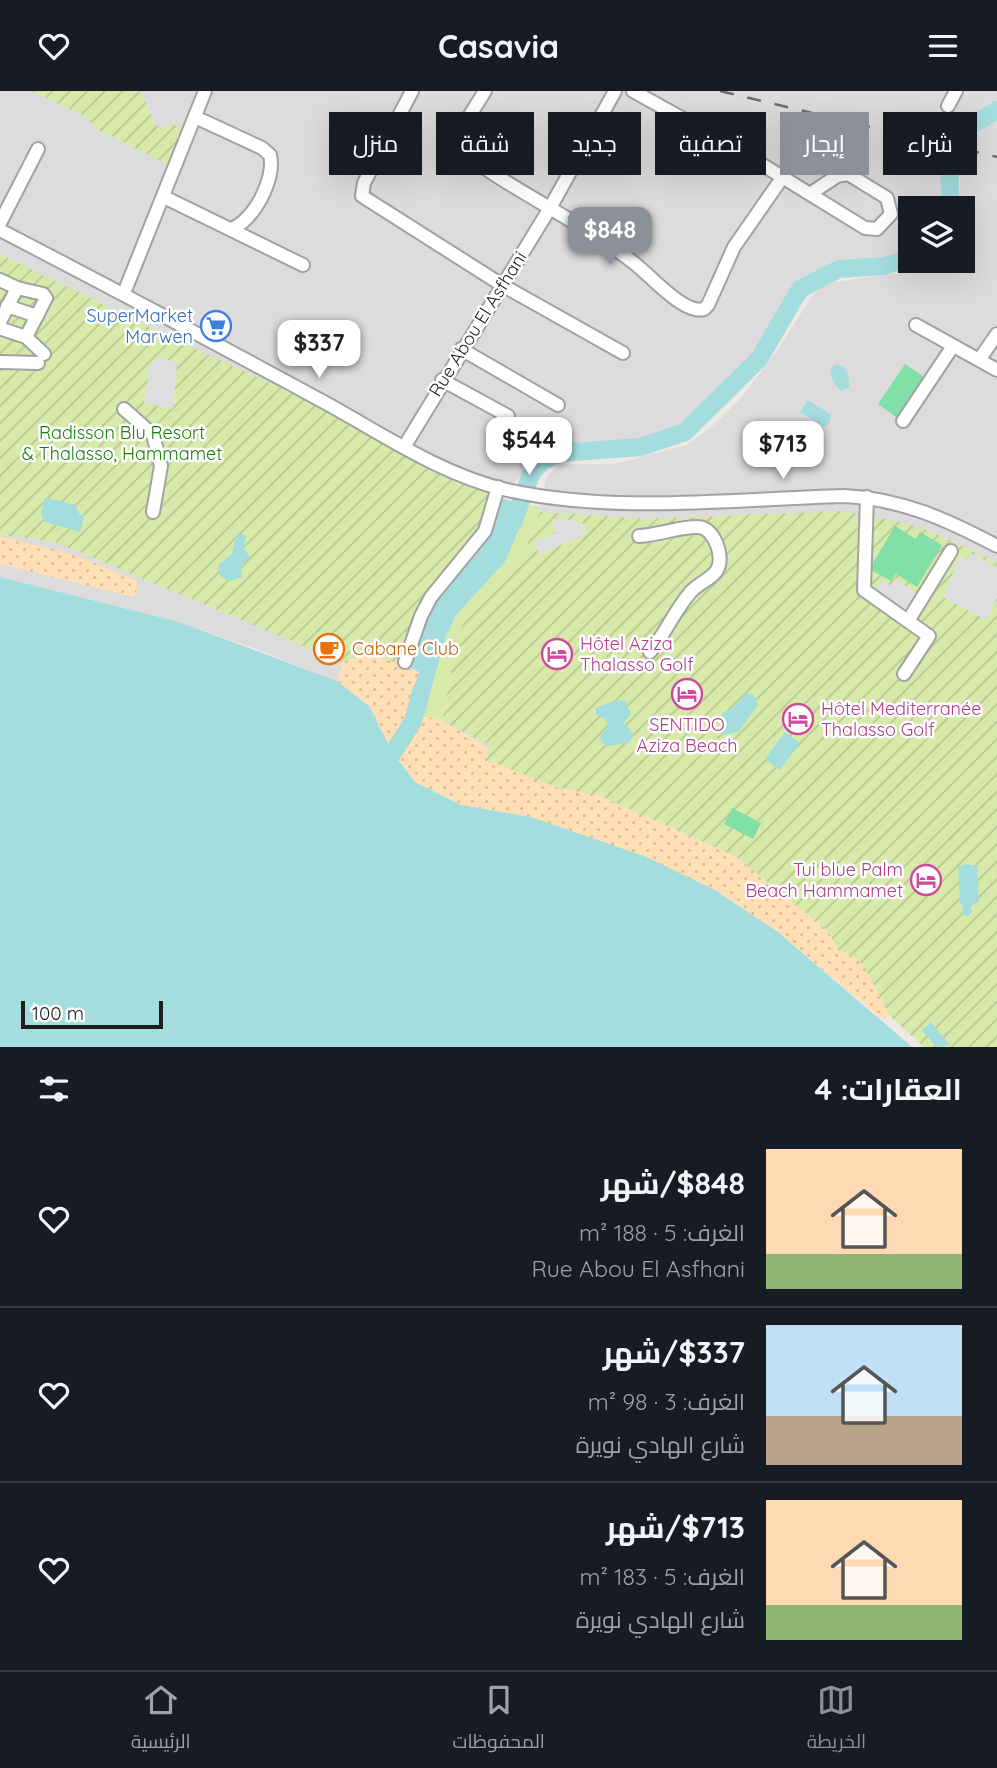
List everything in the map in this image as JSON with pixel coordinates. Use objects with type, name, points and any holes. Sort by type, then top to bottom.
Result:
[{"type":"street","points":[[124,293],[205,91]]},
{"type":"street","points":[[412,91],[364,183],[362,196],[502,285],[623,353]]},
{"type":"street","points":[[485,91],[459,132],[455,144],[633,262],[680,302],[699,311],[708,305],[734,247],[782,178]]},
{"type":"street","name":"Rue Abou El Asfhani","points":[[404,447],[442,380],[550,208],[615,91]]},
{"type":"street","points":[[633,91],[871,230],[881,226],[891,214],[887,198],[848,174],[837,176],[810,194]]},
{"type":"street","points":[[948,107],[956,91]]},
{"type":"street","points":[[195,117],[262,148],[270,155],[271,165],[257,208],[246,221],[230,229]]},
{"type":"street","points":[[0,223],[38,149]]},
{"type":"street","points":[[164,197],[303,265]]},
{"type":"street","points":[[0,230],[124,293],[404,447],[456,473],[501,488],[580,502],[649,503],[867,497],[923,509],[997,546]]},
{"type":"street","points":[[0,281],[43,294],[46,298],[26,337]]},
{"type":"street","points":[[0,362],[41,359],[26,337],[2,329],[0,324],[17,288]]},
{"type":"street","points":[[7,306],[37,316]]},
{"type":"street","points":[[916,325],[997,370]]},
{"type":"street","points":[[979,360],[997,334]]},
{"type":"street","points":[[903,421],[953,346]]},
{"type":"street","points":[[461,349],[558,405]]},
{"type":"street","points":[[442,380],[508,416]]},
{"type":"street","points":[[124,409],[152,435],[161,466],[153,512]]},
{"type":"street","points":[[405,662],[421,616],[431,597],[485,531],[501,488]]},
{"type":"street","points":[[867,497],[864,590],[929,636],[904,674]]},
{"type":"street","points":[[639,536],[663,535],[698,526],[712,534],[719,560],[716,572],[690,592],[650,652]]},
{"type":"street","points":[[908,621],[951,551]]},
{"type":"shaded area","points":[[0,91],[997,91],[997,103],[977,115],[977,112],[883,112],[883,175],[943,175],[944,196],[898,196],[898,255],[796,284],[754,355],[682,427],[639,440],[559,447],[538,456],[500,498],[488,542],[472,562],[409,668],[369,706],[337,681],[179,622],[0,577]]},
{"type":"shaded area","points":[[997,118],[997,1047],[924,1047],[890,1016],[865,968],[855,957],[737,857],[600,796],[556,787],[442,721],[537,524],[546,477],[562,464],[614,464],[687,445],[715,424],[741,398],[779,348],[812,296],[822,287],[834,282],[898,273],[975,273],[975,196],[960,196],[960,175],[977,175],[977,134]]},
{"type":"shaded area","points":[[157,356],[177,364],[173,409],[144,403],[150,363],[155,363]]},
{"type":"shaded area","points":[[552,519],[576,520],[578,524],[582,522],[587,534],[539,554],[534,542],[556,533]]},
{"type":"shaded area","points":[[970,553],[997,567],[997,598],[986,620],[943,597],[960,556],[967,559]]},
{"type":"shaded area","points":[[895,579],[918,594],[905,614],[873,594],[882,580],[891,586]]},
{"type":"green space","points":[[32,91],[141,91],[155,125],[167,129],[170,123],[185,130],[173,167],[95,128],[88,118]]},
{"type":"green space","name":"Radisson Blu Resort & Thalasso, Hammamet","points":[[0,254],[161,333],[496,487],[492,516],[430,603],[408,667],[368,653],[342,662],[55,542],[0,535]]},
{"type":"green space","points":[[905,364],[926,378],[899,419],[878,404]]},
{"type":"green space","points":[[529,505],[540,507],[537,524],[522,559],[465,618],[457,639],[442,721],[424,716],[445,639],[456,615],[505,562]]},
{"type":"green space","points":[[841,511],[855,513],[855,522],[871,523],[872,516],[920,527],[997,562],[997,1047],[924,1047],[890,1016],[865,968],[855,957],[838,950],[828,931],[737,857],[600,796],[556,787],[487,760],[489,745],[442,721],[457,639],[465,618],[522,559],[540,512],[649,519]]},
{"type":"green space","points":[[895,526],[916,539],[920,532],[942,545],[917,587],[896,574],[891,581],[869,569]]},
{"type":"green space","points":[[732,808],[761,823],[753,839],[724,824]]},
{"type":"sand","points":[[0,536],[75,555],[138,581],[135,597],[0,564]]},
{"type":"sand","points":[[368,653],[419,672],[407,711],[442,721],[556,787],[600,796],[736,857],[828,931],[838,950],[855,957],[865,968],[890,1016],[882,1019],[778,932],[713,889],[531,817],[461,805],[415,782],[393,753],[369,706],[337,681],[342,662]]},
{"type":"water","points":[[837,364],[844,367],[848,376],[849,387],[842,391],[831,374],[831,367]]},
{"type":"water","points":[[808,400],[831,415],[829,424],[825,427],[800,412]]},
{"type":"water","points":[[500,498],[529,505],[505,562],[456,615],[445,639],[424,716],[407,711],[419,672],[408,667],[423,625],[430,609],[446,587],[483,546],[496,518]]},
{"type":"water","points":[[44,499],[76,505],[79,514],[84,515],[80,532],[45,522],[41,514]]},
{"type":"water","points":[[241,533],[246,536],[244,548],[250,558],[241,565],[242,577],[230,581],[220,576],[218,565],[232,554],[236,536]]},
{"type":"water","points":[[0,577],[179,622],[337,681],[369,706],[393,753],[415,782],[461,805],[531,817],[644,856],[713,889],[778,932],[912,1047],[0,1047]]},
{"type":"water","points":[[745,694],[753,694],[758,705],[738,732],[722,735],[720,730],[723,713],[734,707]]},
{"type":"water","points":[[616,700],[625,701],[631,714],[624,723],[634,735],[628,743],[607,746],[601,742],[600,736],[608,727],[607,721],[596,714],[596,708]]},
{"type":"water","points":[[785,732],[800,743],[780,770],[765,759]]},
{"type":"water","points":[[967,864],[977,866],[979,902],[970,906],[972,911],[968,916],[961,914],[963,905],[960,903],[958,867]]},
{"type":"water","points":[[931,1022],[950,1045],[936,1047],[922,1030]]},
{"type":"waterway","points":[[950,196],[949,160],[963,131],[997,110]]},
{"type":"waterway","points":[[513,523],[531,474],[542,461],[560,453],[641,447],[685,432],[759,359],[800,289],[839,269],[884,266],[898,262]]},
{"type":"waterway","points":[[393,753],[413,721],[421,691]]},
{"type":"railway","points":[[720,91],[997,157]]},
{"type":"place","name":"SuperMarket Marwen","points":[[216,326]]},
{"type":"place","name":"Cabane Club","points":[[329,649]]},
{"type":"place","name":"Hôtel Aziza Thalasso Golf","points":[[557,654]]},
{"type":"place","name":"SENTIDO Aziza Beach","points":[[687,694]]},
{"type":"place","name":"Hôtel Mediterranée Thalasso Golf","points":[[798,719]]},
{"type":"place","name":"Tui blue Palm Beach Hammamet","points":[[926,880]]}]
